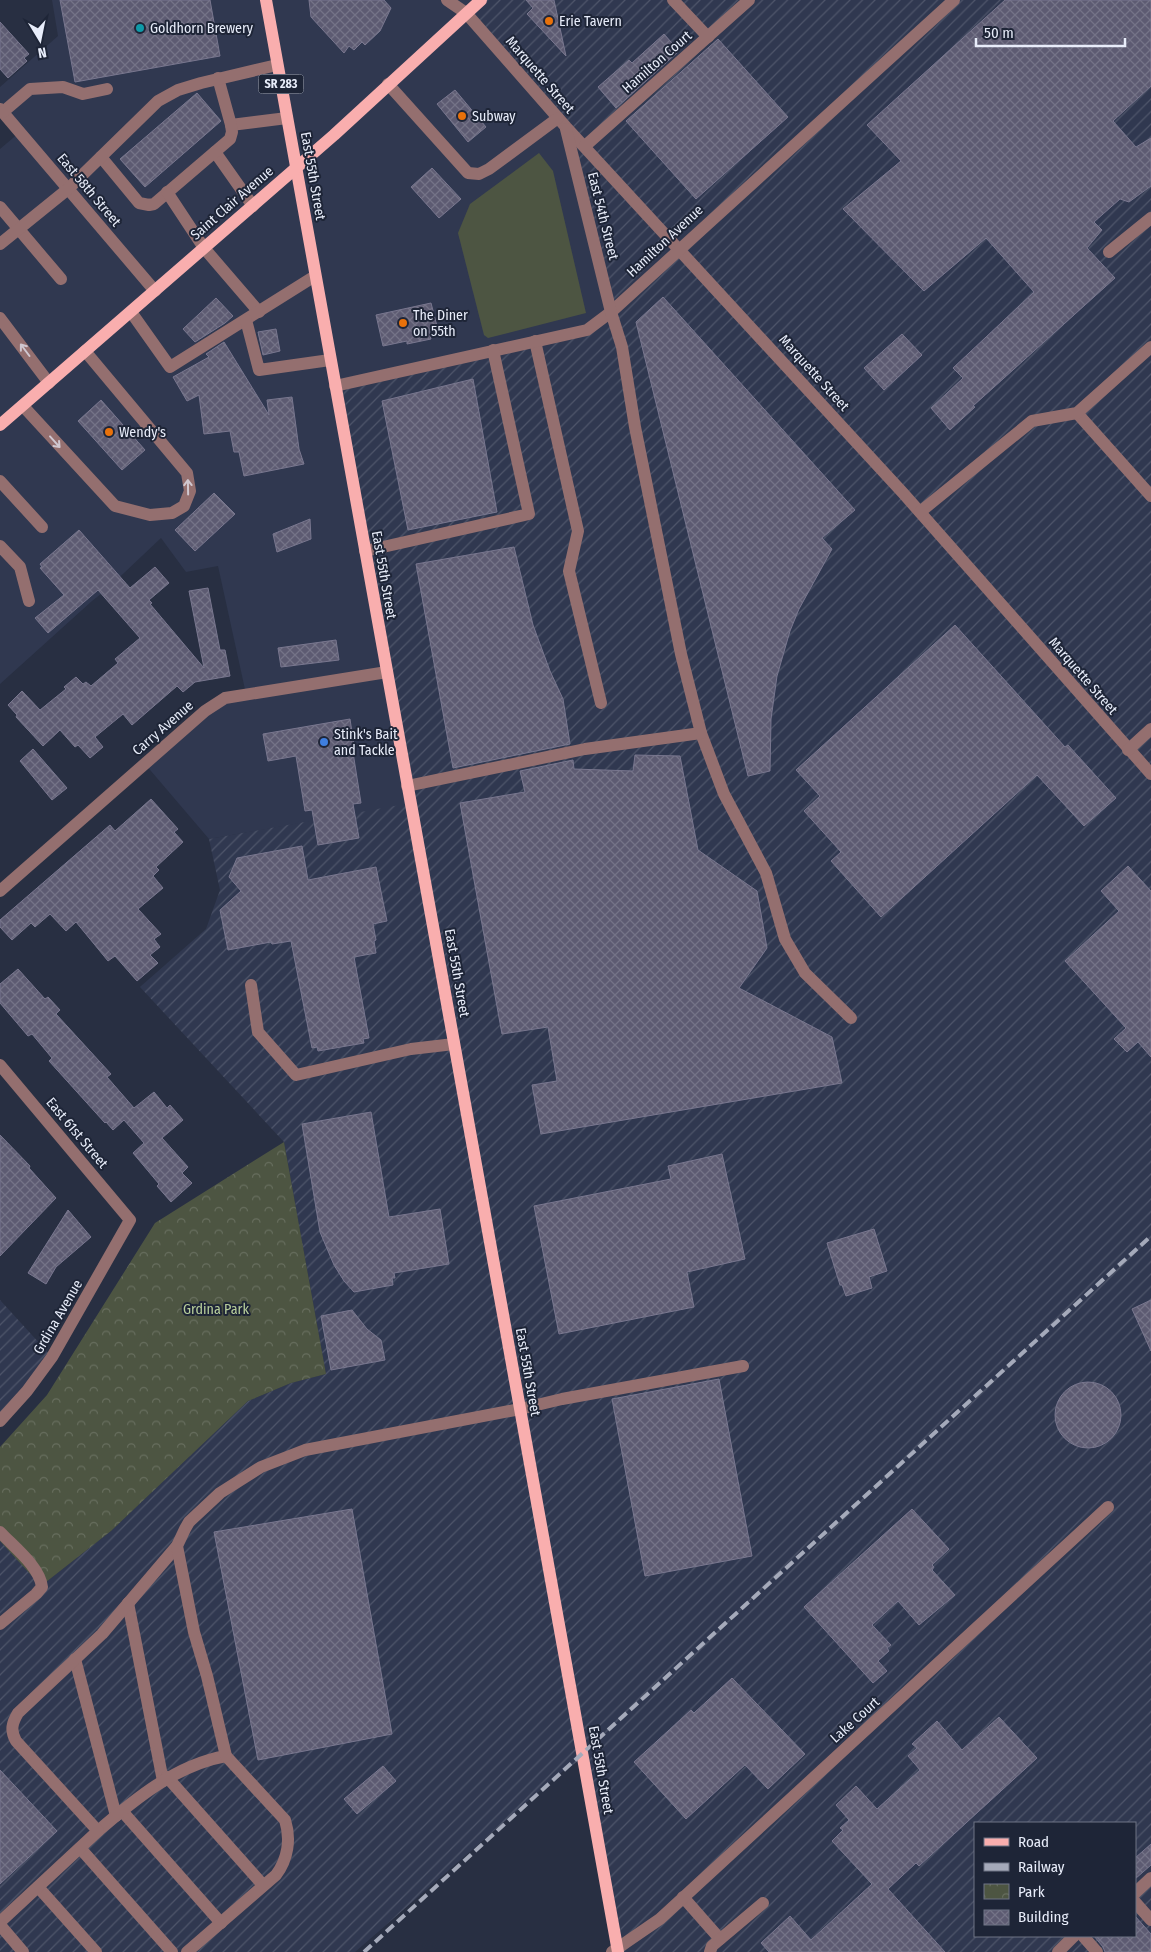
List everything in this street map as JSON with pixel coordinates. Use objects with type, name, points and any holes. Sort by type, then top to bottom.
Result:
[{"type":"main road","name":"East 55th Street","points":[[266,0],[616,1951]]},
{"type":"main road","name":"Saint Clair Avenue","points":[[0,425],[253,206],[481,0]]},
{"type":"street","name":"Marquette Street","points":[[447,0],[466,13],[562,122],[920,512],[1151,774]]},
{"type":"street","points":[[673,0],[708,38]]},
{"type":"street","name":"Hamilton Court","points":[[584,146],[749,0]]},
{"type":"street","name":"Hamilton Avenue","points":[[335,386],[587,330],[611,312],[679,248],[954,0]]},
{"type":"street","points":[[0,244],[68,189],[158,101],[178,90],[218,78],[277,65]]},
{"type":"street","points":[[101,157],[139,203],[154,204],[230,139],[231,125],[218,78]]},
{"type":"street","points":[[388,84],[468,173],[479,174],[489,169],[562,122]]},
{"type":"street","points":[[1,110],[30,89],[63,87],[83,94],[107,89]]},
{"type":"street","name":"East 58th Street","points":[[1,110],[155,291]]},
{"type":"street","points":[[231,125],[287,118]]},
{"type":"street","name":"East 54th Street","points":[[562,122],[611,312],[622,347],[635,427],[681,654],[701,733],[724,794],[766,873],[785,939],[805,974],[851,1018]]},
{"type":"street","points":[[215,152],[253,206]]},
{"type":"street","points":[[167,192],[204,248],[259,312]]},
{"type":"street","points":[[0,207],[61,279]]},
{"type":"street","points":[[1109,252],[1151,218]]},
{"type":"street","points":[[131,312],[170,367],[315,276]]},
{"type":"street","points":[[0,318],[50,383]]},
{"type":"street","points":[[246,320],[259,370],[330,360]]},
{"type":"street","points":[[535,342],[578,531],[569,571],[601,703]]},
{"type":"street","points":[[920,512],[1032,420],[1077,413],[1151,347]]},
{"type":"street","points":[[365,551],[529,514],[493,350]]},
{"type":"street","points":[[23,406],[115,506],[150,515],[172,513],[184,506],[190,492],[187,473],[85,352]]},
{"type":"street","points":[[1077,413],[1151,496]]},
{"type":"street","points":[[0,481],[42,527]]},
{"type":"street","points":[[0,546],[20,567],[29,600]]},
{"type":"street","name":"Carry Avenue","points":[[0,891],[205,711],[225,698],[387,672]]},
{"type":"street","points":[[1128,750],[1151,729]]},
{"type":"street","points":[[407,786],[585,749],[701,733]]},
{"type":"street","points":[[251,985],[258,1032],[296,1075],[411,1049],[454,1044]]},
{"type":"street","name":"East 61st Street","points":[[0,1065],[130,1220]]},
{"type":"street","name":"Grdina Avenue","points":[[0,1421],[27,1392],[52,1358],[130,1220]]},
{"type":"street","points":[[98,1831],[16,1741],[12,1733],[12,1722],[18,1713],[102,1634],[178,1546],[184,1528],[212,1499],[261,1467],[293,1453],[320,1446],[743,1366]]},
{"type":"street","name":"Lake Court","points":[[616,1951],[660,1919],[1108,1507]]},
{"type":"street","points":[[0,1532],[37,1571],[42,1587],[0,1624]]},
{"type":"street","points":[[178,1546],[194,1632],[207,1676],[226,1756],[285,1820],[288,1830],[288,1843],[283,1865],[276,1875],[187,1952]]},
{"type":"street","points":[[128,1603],[165,1779],[263,1885]]},
{"type":"street","points":[[75,1659],[119,1813],[221,1923]]},
{"type":"street","points":[[23,1952],[0,1924],[38,1887],[119,1813],[165,1779],[209,1759],[226,1756]]},
{"type":"street","points":[[80,1848],[172,1952]]},
{"type":"street","points":[[1136,1892],[1151,1878]]},
{"type":"street","points":[[38,1887],[96,1952]]},
{"type":"street","points":[[683,1897],[720,1939]]},
{"type":"street","points":[[710,1952],[712,1946],[762,1903]]},
{"type":"street","points":[[1136,1903],[1151,1920]]},
{"type":"street","points":[[1058,1952],[1073,1937]]},
{"type":"street","points":[[1084,1937],[1096,1952]]},
{"type":"shaded area","points":[[52,0],[481,0],[566,127],[611,312],[411,804],[209,839],[145,764],[205,711],[246,694],[218,566],[186,572],[161,538],[106,590],[0,684],[0,149],[20,132],[0,109],[0,87],[58,36]]},
{"type":"shaded area","points":[[481,0],[1151,0],[1151,1952],[613,1952],[583,1758],[559,1774],[355,1952],[0,1952],[0,1533],[41,1586],[111,1531],[248,1401],[291,1383],[326,1374],[284,1142],[140,987],[206,929],[220,890],[209,839],[411,803],[335,386],[587,330],[611,312],[566,127],[466,13]]},
{"type":"shaded area","points":[[0,1300],[52,1357],[0,1421]]},
{"type":"green space","points":[[539,153],[553,171],[586,313],[488,338],[484,335],[458,233],[470,204]]},
{"type":"green space","name":"Grdina Park","points":[[284,1142],[326,1374],[291,1383],[248,1401],[111,1531],[41,1586],[0,1541],[0,1447],[47,1395],[155,1223]]},
{"type":"building","name":"Goldhorn Brewery","points":[[60,0],[210,0],[220,56],[75,82]]},
{"type":"building","points":[[309,0],[384,0],[391,8],[380,31],[365,45],[362,42],[354,50],[349,46],[344,53],[311,17]]},
{"type":"building","points":[[526,0],[554,0],[566,56],[527,14],[533,8]]},
{"type":"building","points":[[1005,0],[1151,0],[1151,86],[1113,121],[1136,147],[1151,138],[1151,186],[1129,202],[1120,199],[1094,222],[1102,230],[1087,248],[1115,278],[973,406],[975,407],[950,430],[931,408],[963,378],[953,368],[1034,292],[986,238],[924,291],[843,209],[901,161],[867,125]]},
{"type":"building","points":[[0,22],[29,54],[24,58],[27,61],[8,78],[0,69]]},
{"type":"building","points":[[664,34],[679,51],[616,108],[598,87],[629,60],[632,63]]},
{"type":"building","points":[[718,39],[788,117],[696,199],[626,121]]},
{"type":"building","name":"Subway","points":[[455,90],[486,127],[468,142],[437,104]]},
{"type":"building","points":[[197,93],[221,121],[145,187],[120,159]]},
{"type":"building","points":[[432,168],[461,199],[439,218],[411,187]]},
{"type":"building","points":[[663,297],[855,510],[822,538],[832,549],[799,609],[790,631],[777,676],[771,719],[770,771],[748,776],[636,322]]},
{"type":"building","points":[[216,298],[233,316],[195,342],[183,329]]},
{"type":"building","points":[[431,303],[438,330],[429,332],[431,339],[383,346],[376,315]]},
{"type":"building","points":[[276,329],[280,351],[263,355],[258,332]]},
{"type":"building","points":[[902,334],[922,355],[884,390],[864,368]]},
{"type":"building","points":[[224,342],[269,415],[267,400],[292,397],[299,449],[304,464],[244,476],[239,452],[234,452],[230,431],[204,434],[199,395],[187,401],[173,377],[209,357],[206,354]]},
{"type":"building","points":[[473,379],[497,512],[408,530],[382,401]]},
{"type":"building","points":[[101,400],[145,450],[122,470],[78,421]]},
{"type":"building","points":[[214,493],[235,514],[195,551],[175,530]]},
{"type":"building","points":[[310,519],[311,539],[277,552],[273,534]]},
{"type":"building","points":[[79,530],[130,588],[155,567],[169,583],[149,600],[152,603],[150,604],[204,668],[189,591],[208,588],[220,650],[225,650],[230,676],[195,682],[183,692],[177,686],[132,725],[123,714],[95,737],[103,747],[90,758],[78,745],[75,747],[60,730],[43,746],[16,717],[17,715],[8,705],[22,691],[40,710],[66,689],[64,687],[76,677],[83,684],[86,682],[91,686],[118,663],[115,659],[140,638],[98,590],[48,633],[35,618],[64,595],[40,568],[42,567],[40,564]]},
{"type":"building","points":[[514,547],[533,625],[550,671],[563,699],[570,744],[453,768],[416,564]]},
{"type":"building","points":[[955,625],[1065,747],[1068,745],[1116,798],[1084,826],[1037,775],[881,917],[831,861],[841,852],[804,811],[820,796],[796,770]]},
{"type":"building","points":[[336,640],[339,660],[281,667],[278,648]]},
{"type":"building","points":[[350,719],[354,746],[352,746],[361,803],[353,804],[359,838],[318,845],[312,810],[305,811],[296,756],[268,761],[263,734]]},
{"type":"building","points":[[33,749],[67,788],[52,800],[20,761]]},
{"type":"building","points":[[635,755],[680,756],[698,850],[757,891],[767,948],[739,988],[832,1037],[842,1083],[541,1134],[532,1085],[557,1081],[548,1027],[502,1034],[460,803],[525,792],[520,771],[573,760],[574,769],[633,771]]},
{"type":"building","points":[[151,799],[178,829],[174,832],[183,842],[156,867],[159,870],[153,876],[163,888],[138,909],[161,934],[154,939],[160,947],[150,955],[158,963],[137,981],[115,956],[108,961],[76,922],[66,931],[50,914],[35,927],[31,923],[12,940],[0,927],[0,920],[110,825],[115,831]]},
{"type":"building","points":[[302,846],[308,880],[376,867],[387,921],[373,924],[376,953],[354,957],[369,1038],[363,1039],[364,1043],[318,1051],[317,1047],[312,1048],[291,941],[272,944],[271,942],[228,950],[220,910],[241,891],[229,877],[237,858]]},
{"type":"building","points":[[1128,866],[1151,891],[1151,1057],[1138,1042],[1127,1052],[1114,1039],[1126,1028],[1065,961],[1119,911],[1101,891]]},
{"type":"building","points":[[18,969],[45,999],[48,997],[60,1010],[56,1014],[111,1074],[107,1077],[134,1108],[154,1092],[167,1108],[170,1105],[183,1120],[162,1138],[188,1167],[182,1173],[192,1183],[171,1202],[157,1186],[159,1184],[133,1153],[144,1143],[124,1120],[113,1130],[105,1123],[49,1061],[52,1058],[32,1034],[28,1036],[0,1003],[0,984]]},
{"type":"building","points":[[371,1112],[389,1217],[440,1209],[449,1264],[394,1273],[395,1278],[392,1278],[393,1285],[354,1292],[334,1265],[320,1232],[302,1124]]},
{"type":"building","points":[[0,1135],[30,1166],[29,1168],[56,1198],[0,1256]]},
{"type":"building","points":[[722,1154],[745,1259],[687,1272],[694,1307],[559,1334],[534,1206],[671,1179],[668,1166]]},
{"type":"building","points":[[68,1210],[91,1237],[56,1267],[46,1284],[28,1273]]},
{"type":"building","points":[[874,1229],[887,1271],[869,1277],[872,1288],[846,1296],[842,1285],[840,1285],[827,1243]]},
{"type":"building","points":[[1151,1300],[1151,1351],[1132,1309]]},
{"type":"building","points":[[352,1310],[367,1329],[381,1340],[385,1360],[331,1370],[321,1316]]},
{"type":"building","points":[[719,1379],[752,1556],[645,1576],[612,1399]]},
{"type":"building","points":[[1094,1382],[1112,1391],[1119,1402],[1121,1415],[1119,1428],[1112,1439],[1101,1446],[1082,1448],[1064,1439],[1057,1428],[1055,1409],[1064,1391],[1075,1384]]},
{"type":"building","points":[[352,1509],[392,1734],[258,1760],[214,1532]]},
{"type":"building","points":[[912,1509],[949,1549],[932,1565],[934,1567],[932,1570],[955,1595],[919,1625],[898,1601],[872,1625],[891,1645],[887,1648],[889,1651],[878,1661],[887,1671],[873,1683],[804,1607]]},
{"type":"building","points":[[732,1678],[805,1754],[768,1789],[745,1765],[686,1819],[634,1762],[691,1710],[694,1713]]},
{"type":"building","points":[[999,1717],[1037,1758],[919,1866],[916,1863],[888,1889],[945,1952],[769,1952],[761,1943],[790,1916],[811,1940],[872,1884],[832,1841],[843,1830],[840,1828],[849,1820],[836,1805],[856,1786],[877,1809],[920,1770],[908,1756],[917,1748],[912,1744],[937,1721],[962,1750]]},
{"type":"building","points":[[383,1766],[396,1781],[357,1814],[344,1799]]},
{"type":"building","points":[[0,1770],[57,1831],[0,1884]]},
{"type":"building","points":[[1151,1844],[1151,1865],[1136,1878],[1136,1857]]},
{"type":"building","points":[[1136,1917],[1151,1934],[1151,1952],[1105,1952],[1095,1937],[1136,1937]]},
{"type":"railway","points":[[364,1952],[1151,1236]]},
{"type":"place","name":"Erie Tavern","points":[[549,21]]},
{"type":"place","name":"Goldhorn Brewery","points":[[140,28]]},
{"type":"place","name":"Subway","points":[[462,116]]},
{"type":"place","name":"The Diner on 55th","points":[[403,323]]},
{"type":"place","name":"Wendy's","points":[[109,432]]},
{"type":"place","name":"Stink's Bait and Tackle","points":[[324,742]]}]
